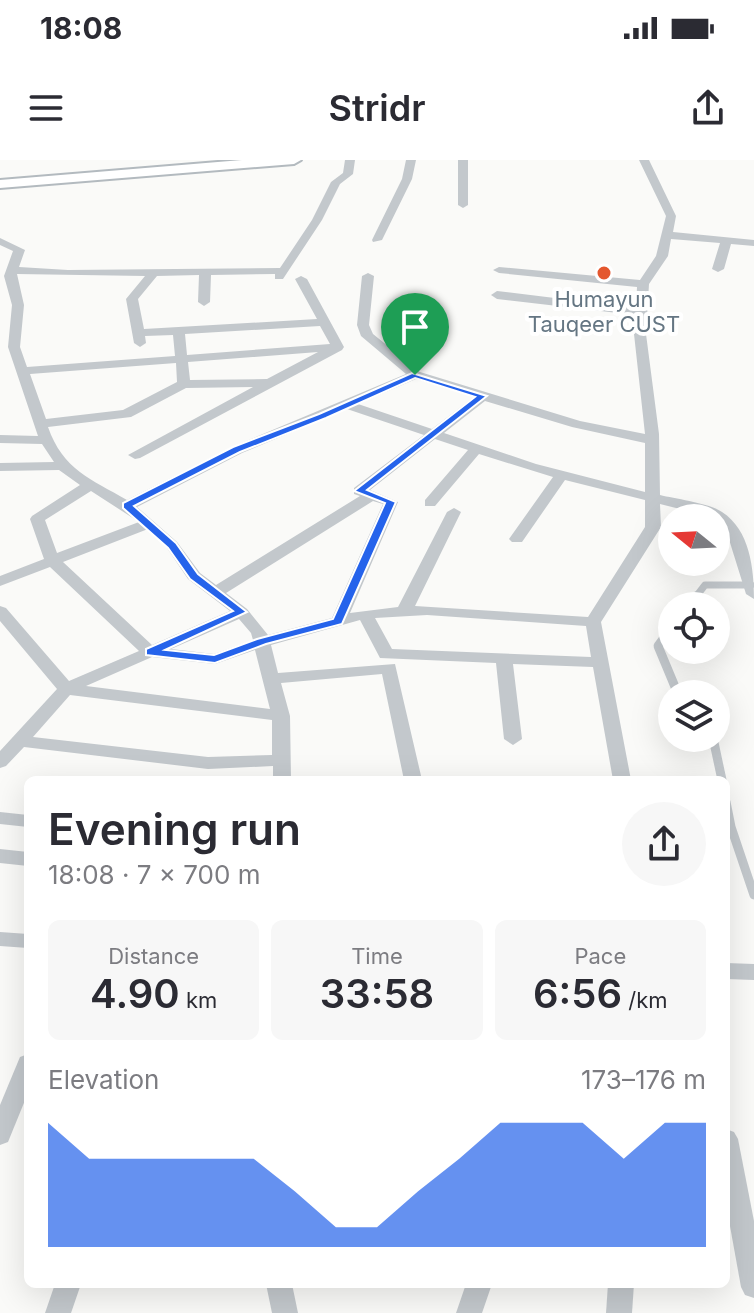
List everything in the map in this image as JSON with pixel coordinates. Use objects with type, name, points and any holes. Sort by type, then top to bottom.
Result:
[{"type":"street","points":[[0,184],[294,160]]},
{"type":"street","points":[[12,270],[282,274],[305,234],[317,220],[336,182],[348,174],[350,160]]},
{"type":"street","points":[[377,240],[407,179],[411,160]]},
{"type":"street","points":[[463,160],[463,205]]},
{"type":"street","points":[[621,776],[593,622],[653,527],[652,440],[640,334],[641,312],[643,284],[662,256],[671,216],[644,160]]},
{"type":"street","points":[[667,235],[754,243]]},
{"type":"street","points":[[0,241],[19,250],[10,276],[18,305],[14,347],[46,440],[64,466],[150,523],[172,545],[194,576],[241,612],[259,632],[281,716],[282,776]]},
{"type":"street","points":[[718,269],[726,241]]},
{"type":"street","points":[[499,270],[643,284]]},
{"type":"street","points":[[142,362],[132,299],[155,271]]},
{"type":"street","points":[[204,302],[205,271]]},
{"type":"street","points":[[368,276],[363,325],[367,336],[415,375],[577,424],[652,440]]},
{"type":"street","points":[[301,279],[338,347]]},
{"type":"street","points":[[497,295],[641,312]]},
{"type":"street","points":[[0,315],[18,314]]},
{"type":"street","points":[[139,333],[324,322]]},
{"type":"street","points":[[179,332],[184,384]]},
{"type":"street","points":[[23,371],[338,347]]},
{"type":"street","points":[[135,455],[338,347]]},
{"type":"street","points":[[127,506],[237,450],[415,375]]},
{"type":"street","points":[[40,424],[126,414],[184,384],[271,383]]},
{"type":"street","points":[[338,622],[391,502],[359,491],[483,396]]},
{"type":"street","points":[[349,405],[561,475],[716,514],[734,532],[753,589]]},
{"type":"street","points":[[0,439],[46,440]]},
{"type":"street","points":[[430,503],[477,448]]},
{"type":"street","points":[[0,467],[64,466]]},
{"type":"street","points":[[517,539],[561,475]]},
{"type":"street","points":[[91,484],[37,519],[52,560],[150,652],[215,659],[262,642],[365,614],[404,611],[593,622]]},
{"type":"street","points":[[216,592],[372,495]]},
{"type":"street","points":[[404,611],[454,512]]},
{"type":"street","points":[[0,581],[150,523]]},
{"type":"street","points":[[0,611],[66,689],[281,716]]},
{"type":"street","points":[[0,762],[66,689],[241,612]]},
{"type":"street","points":[[365,614],[386,654],[601,662]]},
{"type":"street","points":[[504,658],[513,739]]},
{"type":"street","points":[[271,679],[389,668],[412,776]]},
{"type":"street","points":[[20,741],[208,763],[282,760]]},
{"type":"street","points":[[0,818],[24,821]]},
{"type":"street","points":[[0,856],[24,859]]},
{"type":"street","points":[[0,939],[24,941]]},
{"type":"street","points":[[730,971],[754,972]]},
{"type":"street","points":[[0,1135],[24,1073]]},
{"type":"street","points":[[730,1160],[754,1287]]},
{"type":"street","points":[[58,1313],[67,1288]]},
{"type":"street","points":[[280,1288],[285,1313]]},
{"type":"street","points":[[469,1313],[478,1288]]},
{"type":"street","points":[[619,1313],[621,1288]]},
{"type":"lane","points":[[700,592],[705,585],[753,589]]},
{"type":"lane","points":[[716,752],[721,776]]},
{"type":"lane","points":[[730,822],[754,895]]},
{"type":"place","name":"Humayun Tauqeer CUST","points":[[604,273]]},
{"type":"route","points":[[415,375],[483,396],[359,491],[391,502],[338,622],[262,642],[215,659],[150,652],[241,612],[194,576],[172,545],[127,506],[237,450],[415,375]]}]
